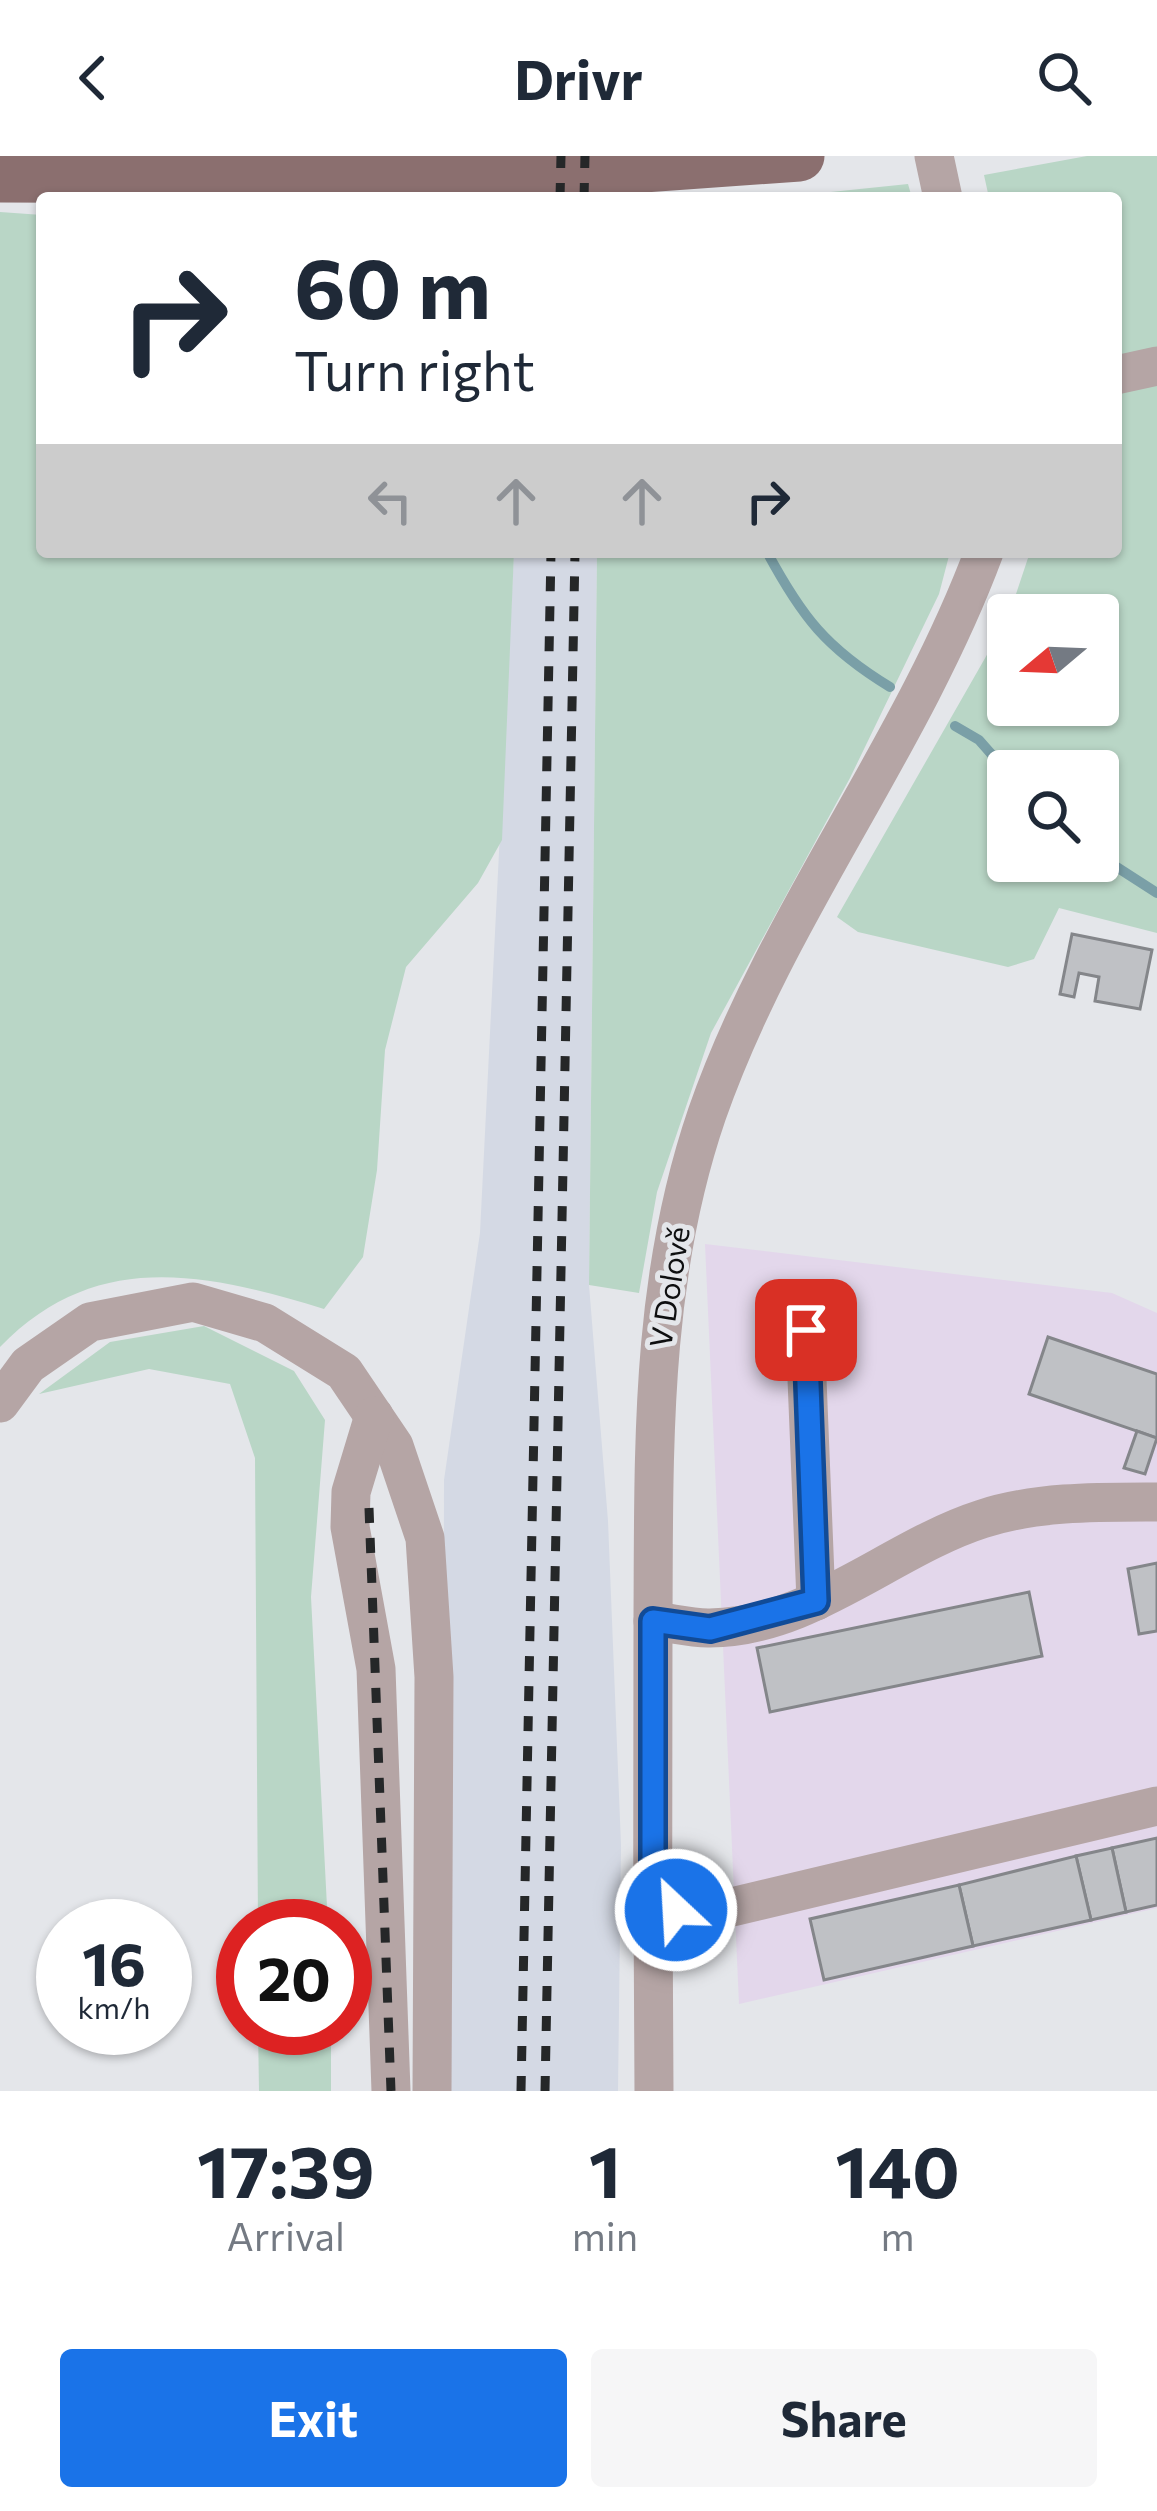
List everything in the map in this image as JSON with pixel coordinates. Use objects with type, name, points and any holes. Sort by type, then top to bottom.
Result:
[{"type":"main road","points":[[0,177],[454,179],[640,171],[800,156]]},
{"type":"street","points":[[934,156],[943,192]]},
{"type":"street","points":[[1122,374],[1157,366]]},
{"type":"street","name":"V Dolově","points":[[654,2091],[650,1470],[661,1308],[682,1199],[706,1117],[755,999],[923,689],[981,558]]},
{"type":"street","points":[[0,1403],[28,1365],[90,1322],[193,1302],[265,1323],[344,1372],[394,1446],[425,1538],[434,1677],[432,2091]]},
{"type":"street","points":[[806,1330],[816,1601]]},
{"type":"street","points":[[374,1416],[351,1492],[350,1527],[376,1669],[391,2091]]},
{"type":"street","points":[[653,1621],[710,1629],[816,1601],[932,1538],[986,1517],[1083,1502],[1157,1502]]},
{"type":"street","points":[[653,1888],[676,1910],[694,1916],[1157,1806]]},
{"type":"shaded area","points":[[514,558],[597,558],[589,1285],[608,1521],[621,1845],[618,2091],[443,2091],[444,1480],[480,1233]]},
{"type":"shaded area","points":[[705,1244],[1112,1293],[1157,1313],[1157,1908],[739,2004]]},
{"type":"green space","points":[[1087,156],[1157,156],[1157,347],[1122,356],[1122,192],[988,192],[984,175]]},
{"type":"green space","points":[[908,184],[910,192],[831,192]]},
{"type":"green space","points":[[0,212],[36,215],[36,558],[514,558],[502,840],[478,883],[406,967],[385,1050],[377,1170],[363,1257],[324,1309],[237,1286],[154,1277],[75,1294],[37,1315],[0,1347]]},
{"type":"green space","points":[[1157,379],[1157,933],[1059,908],[1034,959],[1008,967],[858,932],[837,917],[987,655],[987,726],[1119,726],[1119,594],[1016,594],[1028,558],[1122,558],[1122,387]]},
{"type":"green space","points":[[597,558],[948,558],[939,594],[850,778],[711,1033],[657,1192],[639,1293],[589,1285]]},
{"type":"green space","points":[[204,1326],[294,1371],[325,1420],[311,1597],[327,1899],[258,1899],[255,1458],[230,1384],[149,1369],[39,1394],[110,1342]]},
{"type":"green space","points":[[258,2055],[331,2055],[331,2091],[259,2091]]},
{"type":"building","points":[[1072,934],[1152,950],[1140,1009],[1095,1001],[1099,977],[1079,973],[1074,997],[1060,994]]},
{"type":"building","points":[[1048,1337],[1157,1374],[1157,1438],[1029,1394]]},
{"type":"building","points":[[1137,1431],[1157,1438],[1145,1474],[1124,1468]]},
{"type":"building","points":[[1157,1563],[1157,1631],[1139,1634],[1128,1569]]},
{"type":"building","points":[[1029,1592],[1042,1656],[770,1712],[757,1648]]},
{"type":"building","points":[[1157,1838],[1157,1905],[1126,1912],[1112,1848]]},
{"type":"building","points":[[1112,1848],[1126,1912],[1091,1920],[1076,1856]]},
{"type":"building","points":[[1076,1856],[1091,1920],[973,1946],[959,1885]]},
{"type":"building","points":[[959,1885],[973,1946],[824,1980],[810,1919]]},
{"type":"waterway","points":[[770,558],[818,629],[849,659],[890,687]]},
{"type":"waterway","points":[[955,726],[988,750]]},
{"type":"waterway","points":[[1119,869],[1157,893]]},
{"type":"railway","points":[[560,192],[561,156]]},
{"type":"railway","points":[[584,192],[585,156]]},
{"type":"railway","points":[[521,2091],[551,558]]},
{"type":"railway","points":[[545,2091],[575,558]]},
{"type":"railway","points":[[369,1508],[391,2091]]},
{"type":"route","points":[[676,1910],[653,1888],[653,1621],[710,1629],[816,1601],[806,1330]]}]
